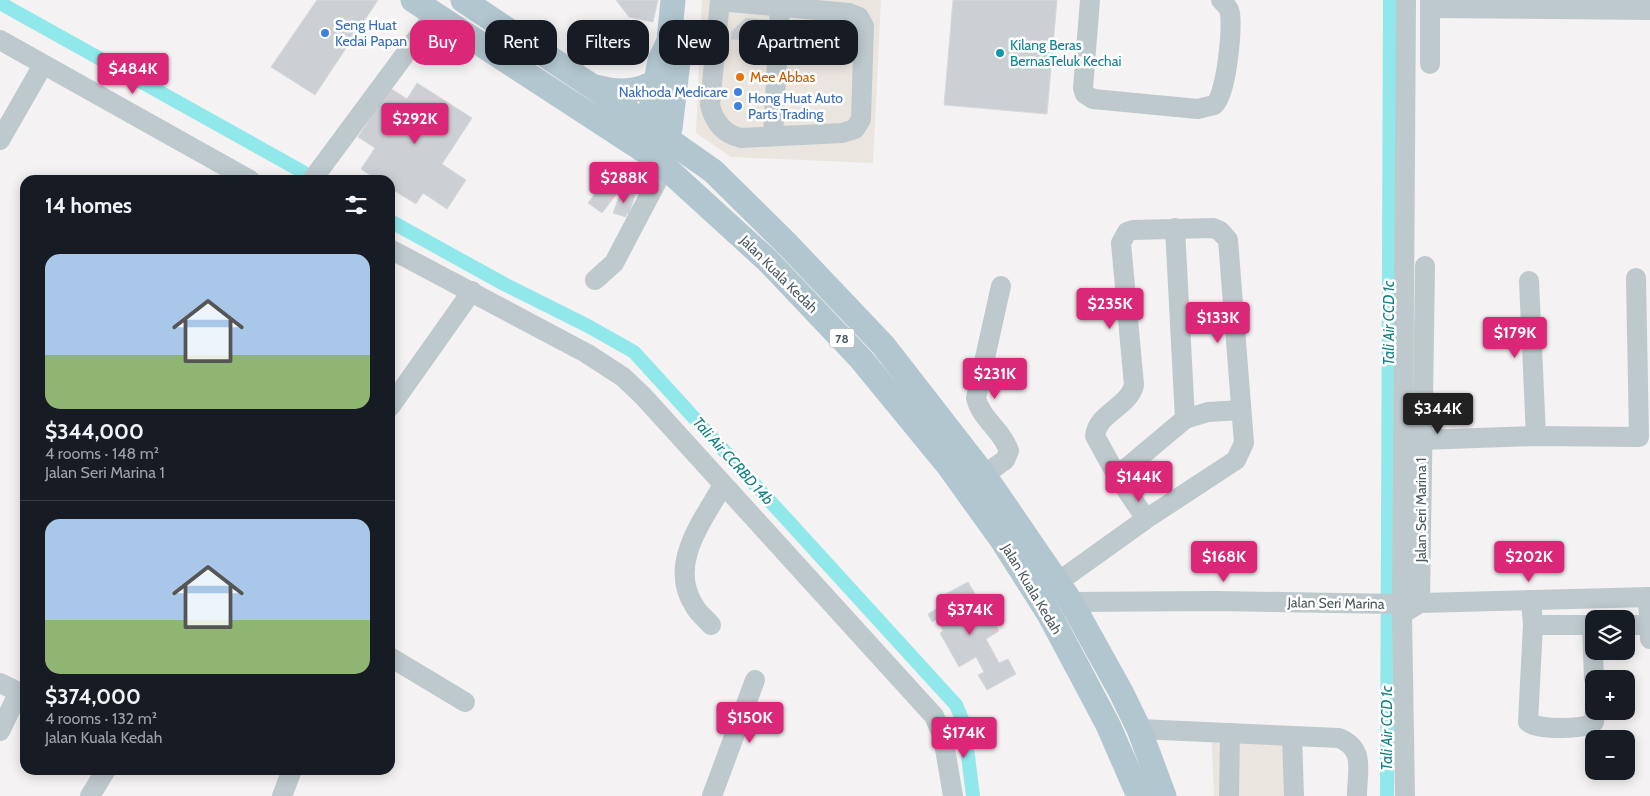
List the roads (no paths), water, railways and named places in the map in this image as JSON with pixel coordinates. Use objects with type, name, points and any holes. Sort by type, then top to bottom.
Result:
[{"type":"main road","name":"Jalan Kuala Kedah","points":[[413,0],[653,147],[713,171],[788,245],[883,346],[984,475],[1065,592],[1118,685],[1139,729],[1164,796]]},
{"type":"main road","name":"Jalan Kuala Kedah","points":[[463,0],[593,87],[768,260],[861,359],[948,465],[1002,540],[1049,614],[1108,725],[1139,796]]},
{"type":"main road","points":[[671,20],[673,0]]},
{"type":"main road","points":[[653,147],[659,65]]},
{"type":"main road","points":[[678,65],[674,104],[678,124],[685,142],[697,159],[713,171]]},
{"type":"main road","points":[[593,87],[627,92],[643,88],[657,81]]},
{"type":"main road","points":[[653,147],[674,104]]},
{"type":"street","points":[[1090,0],[1083,88],[1086,94],[1093,99],[1198,109],[1214,105],[1223,92],[1230,12],[1227,5],[1221,0]]},
{"type":"street","points":[[1405,796],[1400,609],[1404,384],[1406,0]]},
{"type":"street","points":[[720,1],[780,7],[849,13],[859,17],[864,26],[861,119],[856,129],[842,133],[741,138],[733,136],[719,125],[712,114],[710,105],[720,1]]},
{"type":"street","points":[[1430,64],[1430,4],[1650,10]]},
{"type":"street","points":[[773,136],[780,7]]},
{"type":"street","points":[[316,175],[435,14]]},
{"type":"street","points":[[0,40],[239,175]]},
{"type":"street","points":[[0,140],[43,64]]},
{"type":"street","points":[[595,280],[614,262],[653,147]]},
{"type":"street","points":[[1065,592],[1146,519],[1236,460],[1244,443],[1228,240],[1220,231],[1206,227],[1131,230],[1124,235],[1121,243],[1134,386],[1129,396],[1098,426],[1095,436],[1117,476],[1146,519]]},
{"type":"street","points":[[1175,228],[1185,419]]},
{"type":"street","points":[[395,252],[586,352],[623,377],[643,396],[934,716],[943,737],[953,796]]},
{"type":"street","name":"Jalan Seri Marina 1","points":[[1420,603],[1425,266]]},
{"type":"street","points":[[1421,440],[1536,436],[1640,437],[1636,278]]},
{"type":"street","points":[[1528,281],[1536,436]]},
{"type":"street","points":[[984,475],[1006,460],[1009,450],[1004,440],[981,411],[976,398],[1001,286]]},
{"type":"street","points":[[395,401],[472,291]]},
{"type":"street","points":[[1404,384],[1422,374]]},
{"type":"street","points":[[1117,476],[1185,419],[1208,412],[1241,410]]},
{"type":"street","points":[[711,625],[695,607],[685,582],[685,569],[688,549],[723,485]]},
{"type":"street","name":"Jalan Seri Marina","points":[[1065,592],[1217,600],[1376,605],[1400,609],[1420,603],[1649,597]]},
{"type":"street","points":[[1649,597],[1650,639]]},
{"type":"street","points":[[1531,600],[1532,624],[1528,722],[1538,727],[1585,727],[1594,720]]},
{"type":"street","points":[[1532,624],[1585,625]]},
{"type":"street","points":[[1635,625],[1650,625]]},
{"type":"street","points":[[395,660],[437,683],[465,702]]},
{"type":"street","points":[[712,796],[755,680]]},
{"type":"street","points":[[0,683],[20,693]]},
{"type":"street","points":[[0,731],[20,697]]},
{"type":"street","points":[[1139,729],[1339,738],[1351,743],[1358,753],[1357,796]]},
{"type":"street","points":[[1229,796],[1230,733]]},
{"type":"street","points":[[1292,736],[1294,796]]},
{"type":"street","points":[[90,796],[103,775]]},
{"type":"street","points":[[282,796],[290,775]]},
{"type":"waterway","name":"Tali Air CCD 1c","points":[[1387,796],[1390,0]]},
{"type":"waterway","name":"Tali Air CCRBD 14b","points":[[0,3],[303,172]]},
{"type":"waterway","name":"Tali Air CCRBD 14b","points":[[395,224],[504,284],[588,326],[634,352],[956,705],[964,724],[973,796]]},
{"type":"place","name":"Seng Huat Kedai Papan","points":[[325,33]]},
{"type":"place","name":"Kilang Beras BernasTeluk Kechai","points":[[1000,53]]},
{"type":"place","name":"Mee Abbas","points":[[740,77]]},
{"type":"place","name":"Nakhoda Medicare","points":[[738,92]]},
{"type":"place","name":"Hong Huat Auto Parts Trading","points":[[738,106]]}]
